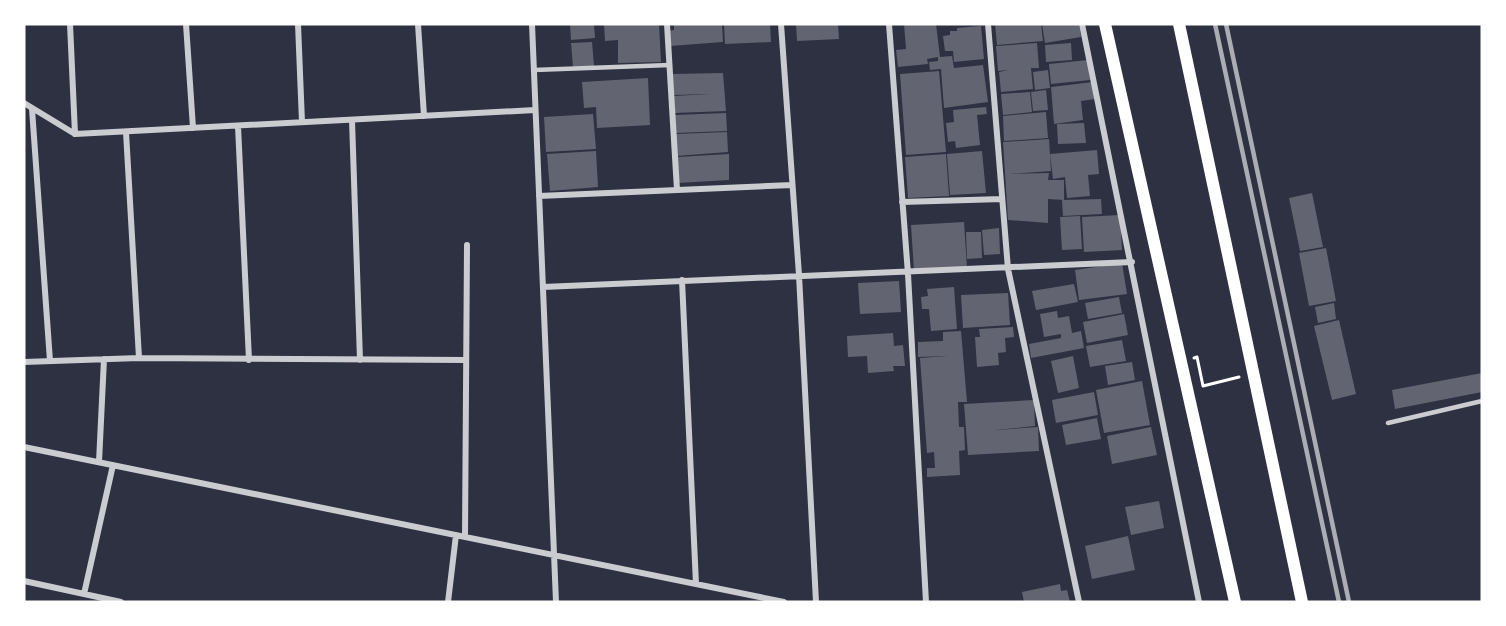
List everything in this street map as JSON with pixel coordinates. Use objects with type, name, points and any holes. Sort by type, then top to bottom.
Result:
[{"type":"main road","points":[[1105,24],[1235,602]]},
{"type":"main road","points":[[1179,24],[1302,602]]},
{"type":"street","points":[[70,24],[75,134]]},
{"type":"street","points":[[186,24],[193,128]]},
{"type":"street","points":[[298,24],[302,122]]},
{"type":"street","points":[[418,24],[424,116]]},
{"type":"street","points":[[532,24],[556,602]]},
{"type":"street","points":[[668,24],[677,190]]},
{"type":"street","points":[[781,24],[799,275],[816,602]]},
{"type":"street","points":[[889,24],[908,274],[926,602]]},
{"type":"street","points":[[988,24],[1008,269],[1079,602]]},
{"type":"street","points":[[1082,24],[1132,262],[1198,602]]},
{"type":"street","points":[[24,103],[75,134],[536,110]]},
{"type":"street","points":[[32,109],[50,361]]},
{"type":"street","points":[[352,120],[360,360]]},
{"type":"street","points":[[238,126],[249,360]]},
{"type":"street","points":[[126,132],[139,358]]},
{"type":"street","points":[[539,196],[792,185]]},
{"type":"street","points":[[903,202],[1002,199]]},
{"type":"street","points":[[465,537],[467,245]]},
{"type":"street","points":[[543,287],[799,275],[908,274],[1132,262]]},
{"type":"street","points":[[682,280],[696,584]]},
{"type":"street","points":[[24,362],[139,358],[466,360]]},
{"type":"street","points":[[99,462],[104,359]]},
{"type":"street","points":[[24,447],[784,602]]},
{"type":"street","points":[[84,594],[113,465]]},
{"type":"street","points":[[448,602],[456,535]]},
{"type":"street","points":[[24,581],[121,602]]},
{"type":"lane","points":[[534,70],[670,65]]},
{"type":"lane","points":[[1388,423],[1482,401]]},
{"type":"path","points":[[1203,386],[1239,379]]},
{"type":"building","points":[[570,24],[594,24],[595,38],[571,40]]},
{"type":"building","points":[[604,24],[659,24],[661,62],[618,63],[618,40],[605,41]]},
{"type":"building","points":[[674,24],[722,24],[723,42],[670,46],[669,31],[674,30]]},
{"type":"building","points":[[724,24],[770,24],[771,42],[725,44]]},
{"type":"building","points":[[796,24],[838,24],[839,39],[797,41]]},
{"type":"building","points":[[904,24],[936,24],[940,57],[952,56],[954,68],[983,65],[988,102],[944,108],[941,69],[930,70],[929,62],[938,61],[938,57],[927,59],[928,64],[898,67],[896,50],[906,49]]},
{"type":"building","points":[[995,24],[1041,24],[1043,41],[997,45]]},
{"type":"building","points":[[1042,24],[1079,24],[1081,37],[1045,43]]},
{"type":"building","points":[[981,26],[984,59],[954,62],[953,51],[945,51],[943,36],[950,35],[950,31],[957,31],[957,28]]},
{"type":"building","points":[[592,42],[594,66],[573,67],[571,43]]},
{"type":"building","points":[[1037,43],[1039,68],[1031,68],[1033,89],[1001,92],[999,72],[1008,70],[998,71],[996,46]]},
{"type":"building","points":[[1071,43],[1072,60],[1046,62],[1045,45]]},
{"type":"building","points":[[1088,60],[1090,80],[1051,84],[1049,64]]},
{"type":"building","points":[[1048,70],[1050,88],[1035,90],[1033,72]]},
{"type":"building","points":[[939,71],[946,152],[906,155],[900,74]]},
{"type":"building","points":[[723,73],[726,111],[675,113],[674,96],[709,94],[673,95],[672,74]]},
{"type":"building","points":[[648,78],[650,125],[597,128],[596,107],[584,108],[582,82]]},
{"type":"building","points":[[1093,82],[1095,99],[1081,101],[1083,120],[1054,124],[1051,87]]},
{"type":"building","points":[[1046,90],[1048,110],[1033,111],[1031,92]]},
{"type":"building","points":[[1030,92],[1032,112],[1003,115],[1001,94]]},
{"type":"building","points":[[986,107],[987,114],[977,115],[980,145],[956,148],[955,141],[948,142],[946,123],[954,122],[953,110]]},
{"type":"building","points":[[1046,112],[1048,138],[1004,141],[1003,116]]},
{"type":"building","points":[[726,113],[727,131],[676,133],[675,115]]},
{"type":"building","points":[[593,114],[596,149],[546,152],[544,117]]},
{"type":"building","points":[[1084,123],[1086,143],[1058,144],[1057,124]]},
{"type":"building","points":[[727,132],[728,152],[676,156],[676,134]]},
{"type":"building","points":[[1049,139],[1051,171],[1009,174],[1049,173],[1048,180],[1064,180],[1064,200],[1048,199],[1048,223],[1008,220],[1003,142]]},
{"type":"building","points":[[1097,150],[1099,174],[1088,175],[1090,196],[1067,198],[1065,177],[1053,179],[1050,154]]},
{"type":"building","points":[[596,151],[598,187],[550,191],[547,154]]},
{"type":"building","points":[[982,151],[986,193],[950,195],[947,154]]},
{"type":"building","points":[[729,154],[729,180],[678,183],[677,157]]},
{"type":"building","points":[[946,154],[949,196],[908,198],[905,157]]},
{"type":"building","points":[[1312,193],[1323,247],[1300,251],[1289,198]]},
{"type":"building","points":[[1101,199],[1102,214],[1063,216],[1062,200]]},
{"type":"building","points":[[1120,215],[1122,250],[1084,252],[1082,217]]},
{"type":"building","points":[[1080,216],[1082,249],[1062,250],[1060,217]]},
{"type":"building","points":[[964,222],[967,268],[914,271],[911,225]]},
{"type":"building","points":[[999,228],[1000,254],[984,255],[982,230]]},
{"type":"building","points":[[966,232],[981,232],[982,258],[967,259]]},
{"type":"building","points":[[1326,248],[1336,301],[1309,306],[1299,253]]},
{"type":"building","points":[[1122,263],[1127,294],[1079,300],[1075,270]]},
{"type":"building","points":[[899,281],[901,312],[860,314],[858,283]]},
{"type":"building","points":[[1074,284],[1078,302],[1036,310],[1032,291]]},
{"type":"building","points":[[954,287],[957,329],[931,331],[929,309],[922,309],[921,297],[928,296],[927,289]]},
{"type":"building","points":[[1008,293],[1010,325],[963,328],[961,295]]},
{"type":"building","points":[[1119,297],[1122,313],[1088,319],[1085,303]]},
{"type":"building","points":[[1334,303],[1336,319],[1318,323],[1315,307]]},
{"type":"building","points":[[1057,311],[1058,318],[1069,316],[1072,333],[1081,331],[1084,348],[1031,358],[1029,344],[1061,338],[1061,334],[1044,337],[1040,314]]},
{"type":"building","points":[[1124,314],[1128,335],[1087,343],[1083,322]]},
{"type":"building","points":[[1339,320],[1356,394],[1332,400],[1314,326]]},
{"type":"building","points":[[1013,327],[1014,337],[1005,338],[1006,352],[998,353],[999,365],[977,367],[975,337],[980,337],[979,329]]},
{"type":"building","points":[[961,331],[967,402],[958,402],[959,427],[964,427],[965,450],[959,451],[960,475],[927,477],[927,468],[935,468],[934,452],[927,453],[920,358],[947,356],[918,357],[918,342],[943,341],[943,332]]},
{"type":"building","points":[[893,333],[894,346],[903,345],[905,366],[893,366],[894,371],[868,373],[867,356],[848,357],[847,336]]},
{"type":"building","points":[[1122,340],[1126,361],[1090,367],[1086,346]]},
{"type":"building","points":[[1073,356],[1079,388],[1058,393],[1051,361]]},
{"type":"building","points":[[1132,362],[1135,380],[1108,385],[1105,366]]},
{"type":"building","points":[[1482,373],[1482,392],[1395,409],[1392,390]]},
{"type":"building","points":[[1142,381],[1150,425],[1104,433],[1096,390]]},
{"type":"building","points":[[1094,392],[1098,415],[1056,423],[1052,400]]},
{"type":"building","points":[[1034,400],[1035,426],[996,430],[1038,427],[1039,451],[968,455],[964,404]]},
{"type":"building","points":[[1097,418],[1101,439],[1066,445],[1062,425]]},
{"type":"building","points":[[1151,427],[1157,455],[1112,464],[1107,436]]},
{"type":"building","points":[[1159,501],[1164,528],[1131,535],[1125,507]]},
{"type":"building","points":[[1128,536],[1135,570],[1092,579],[1085,546]]},
{"type":"building","points":[[1060,584],[1061,591],[1067,590],[1070,602],[1024,602],[1022,592]]},
{"type":"railway","points":[[1215,24],[1339,602]]},
{"type":"railway","points":[[1226,24],[1349,602]]}]
